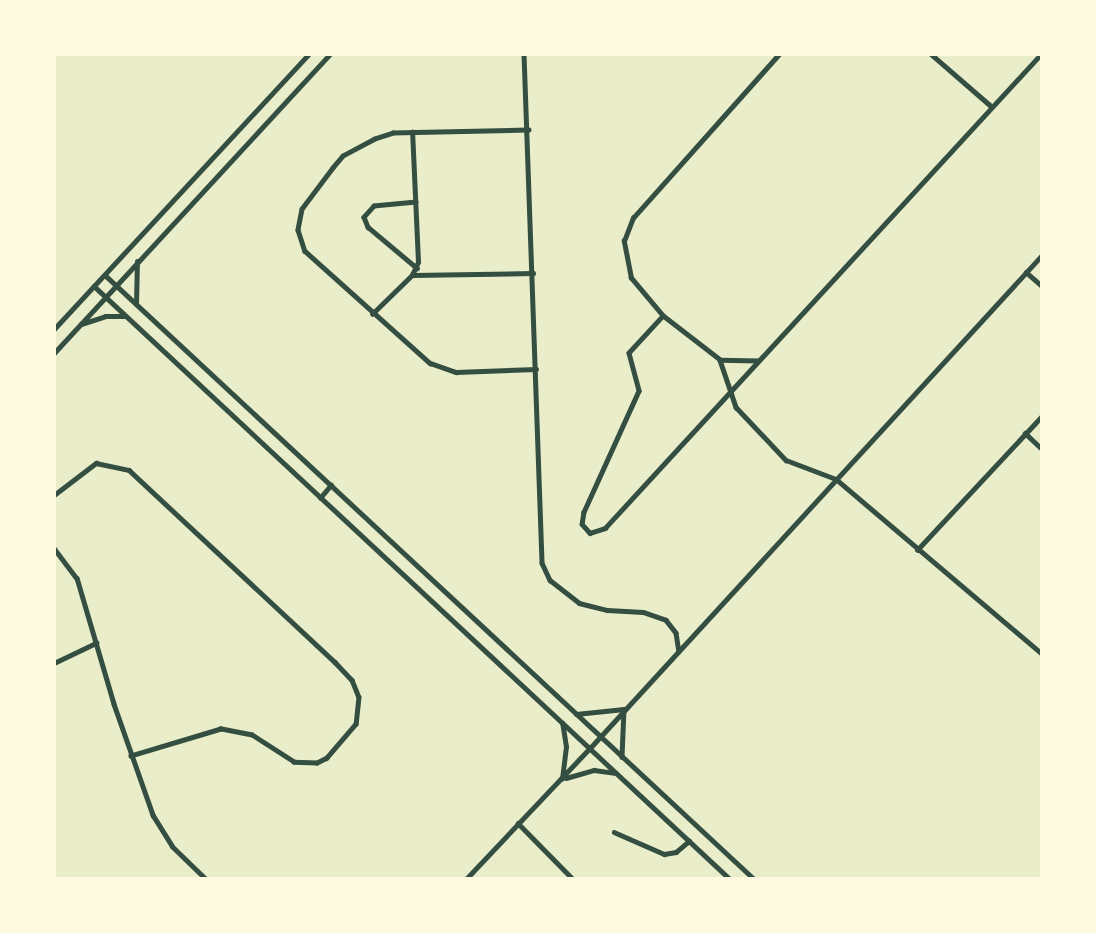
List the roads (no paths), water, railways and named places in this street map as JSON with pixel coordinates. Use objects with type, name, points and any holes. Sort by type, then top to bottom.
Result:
[{"type":"street","points":[[54,330],[309,54]]},
{"type":"street","points":[[54,353],[330,54]]},
{"type":"street","points":[[524,54],[529,130],[541,554],[545,572],[579,603],[607,610],[651,614],[666,620],[676,633],[679,651]]},
{"type":"street","points":[[779,54],[665,180],[628,227],[626,266],[637,288],[663,316],[720,360],[736,407],[786,460],[836,479],[1042,654]]},
{"type":"street","points":[[931,54],[991,106]]},
{"type":"street","points":[[663,316],[629,353],[639,391],[584,512],[582,524],[586,530],[598,532],[605,528],[1041,54]]},
{"type":"street","points":[[529,130],[412,132],[375,139],[343,156],[307,199],[299,219],[304,251],[372,314],[430,363],[443,369],[536,369]]},
{"type":"street","points":[[372,314],[417,268],[412,132]]},
{"type":"street","points":[[416,202],[374,206],[364,217],[368,227],[417,268]]},
{"type":"street","points":[[466,879],[561,780],[1042,255]]},
{"type":"street","points":[[136,304],[138,261]]},
{"type":"street","points":[[1026,272],[1042,286]]},
{"type":"street","points":[[411,275],[533,273]]},
{"type":"street","points":[[105,275],[754,879]]},
{"type":"street","points":[[94,286],[730,879]]},
{"type":"street","points":[[79,325],[105,316],[125,316]]},
{"type":"street","points":[[720,360],[759,361]]},
{"type":"street","points":[[917,550],[1042,416]]},
{"type":"street","points":[[1026,433],[1042,449]]},
{"type":"street","points":[[54,495],[96,463],[129,470],[335,662],[352,680],[360,697],[356,724],[327,758],[317,763],[294,762],[252,735],[221,729],[131,756]]},
{"type":"street","points":[[320,498],[331,485]]},
{"type":"street","points":[[54,548],[77,578],[131,756],[158,825],[172,846],[206,879]]},
{"type":"street","points":[[54,663],[96,643]]},
{"type":"street","points":[[576,714],[624,709]]},
{"type":"street","points":[[622,757],[624,709]]},
{"type":"street","points":[[561,780],[566,747],[562,723]]},
{"type":"street","points":[[561,780],[582,771],[617,774]]},
{"type":"street","points":[[518,823],[573,879]]},
{"type":"street","points":[[614,832],[664,854],[676,852],[689,841]]}]
